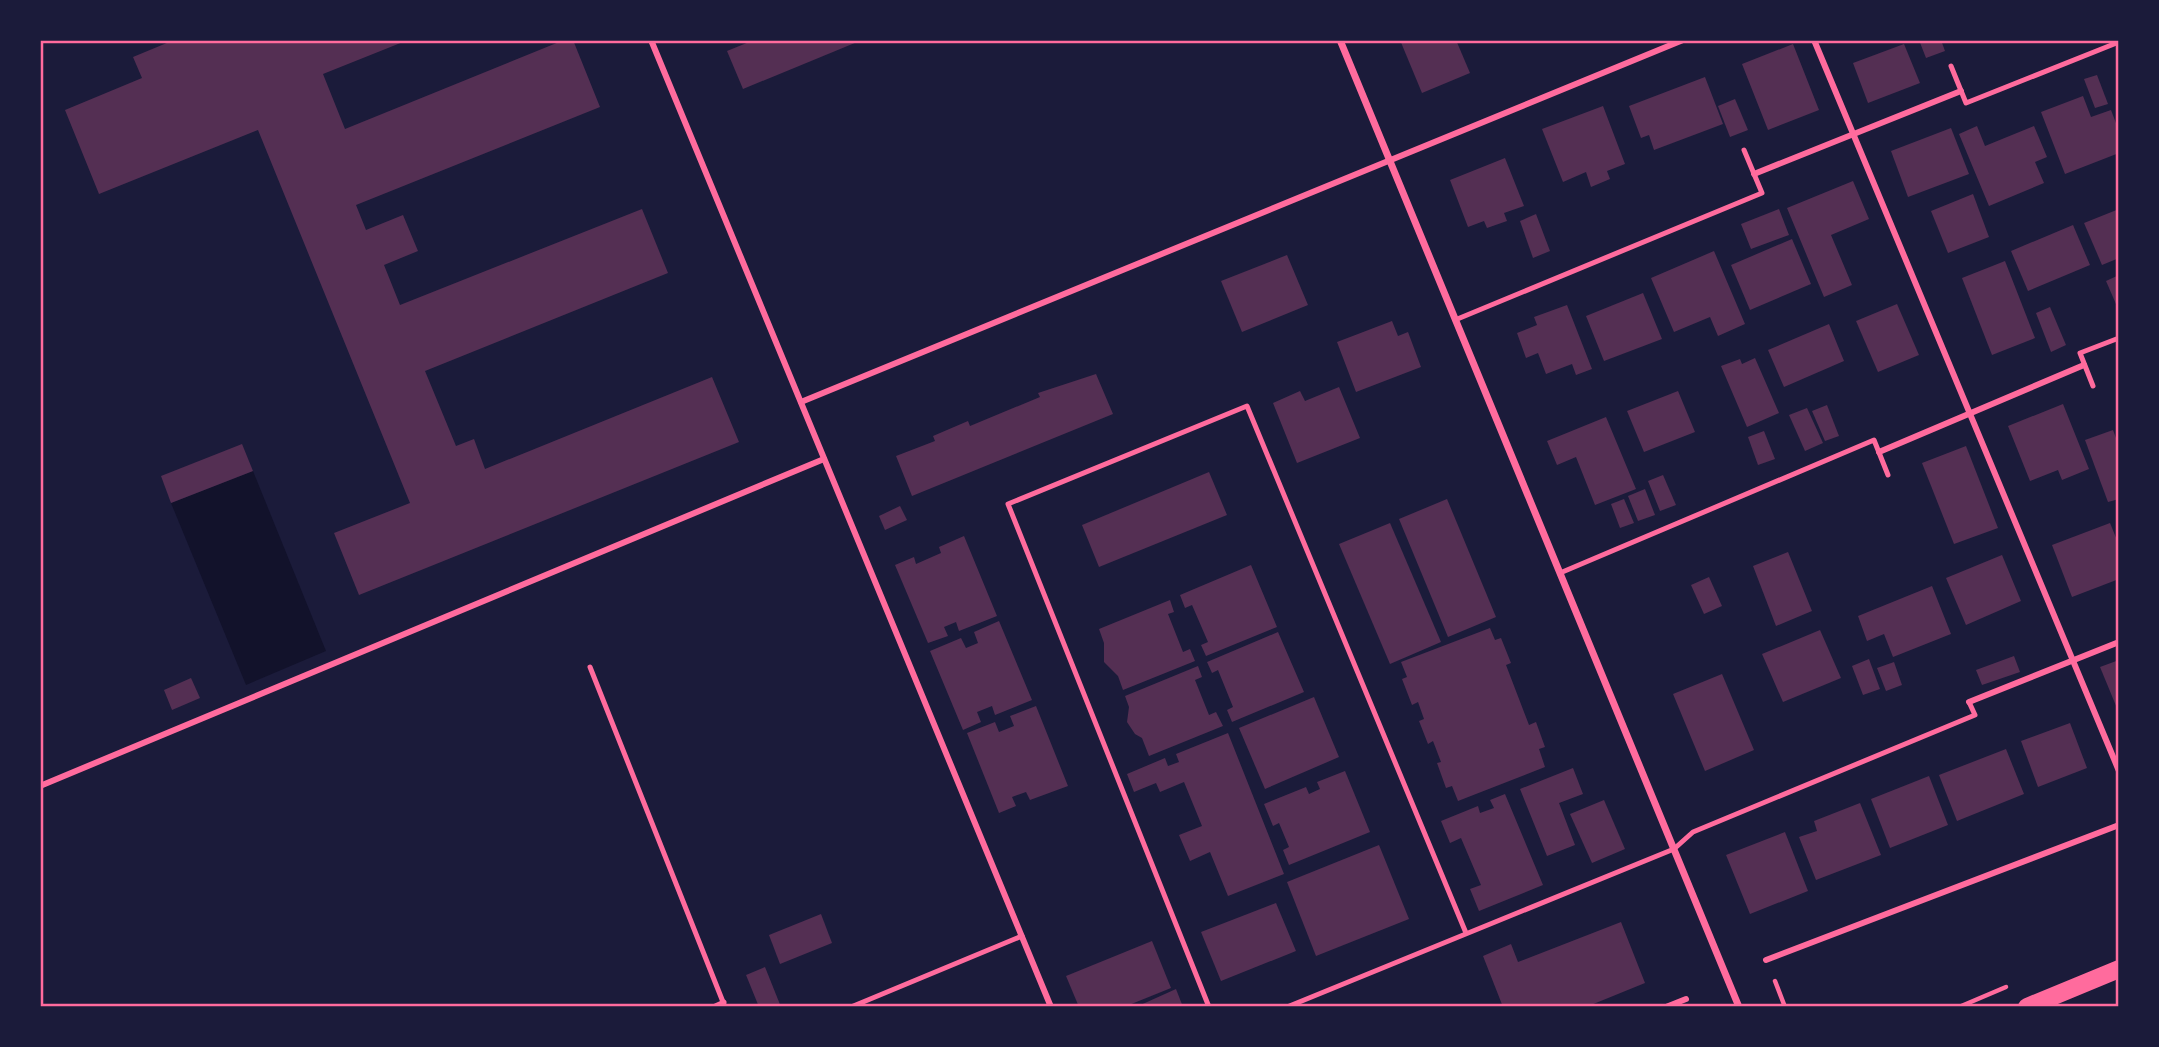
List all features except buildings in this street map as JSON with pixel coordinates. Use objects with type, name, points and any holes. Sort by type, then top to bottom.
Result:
[{"type":"main road","points":[[2027,1007],[2119,969]]},
{"type":"street","points":[[651,40],[1051,1007]]},
{"type":"street","points":[[1340,40],[1739,1007]]},
{"type":"street","points":[[801,402],[1683,40]]},
{"type":"street","points":[[1814,40],[2119,771]]},
{"type":"street","points":[[1754,174],[1961,91]]},
{"type":"street","points":[[1879,452],[2084,365]]},
{"type":"street","points":[[40,786],[824,459]]},
{"type":"street","points":[[1969,702],[2119,642]]},
{"type":"street","points":[[1766,960],[2119,825]]},
{"type":"street","points":[[1666,1007],[1686,999]]},
{"type":"lane","points":[[1951,66],[1966,103],[2119,42]]},
{"type":"lane","points":[[1455,320],[1762,193],[1744,150]]},
{"type":"lane","points":[[2093,386],[2080,353],[2119,338]]},
{"type":"lane","points":[[1209,1007],[1007,504],[1247,406],[1466,933]]},
{"type":"lane","points":[[1560,573],[1874,440],[1888,475]]},
{"type":"lane","points":[[590,667],[724,1004],[713,1007]]},
{"type":"lane","points":[[1287,1007],[1674,849],[1693,832],[1975,715],[1969,702]]},
{"type":"lane","points":[[851,1007],[1022,936]]},
{"type":"shaded area","points":[[253,471],[326,651],[246,685],[171,503]]}]
